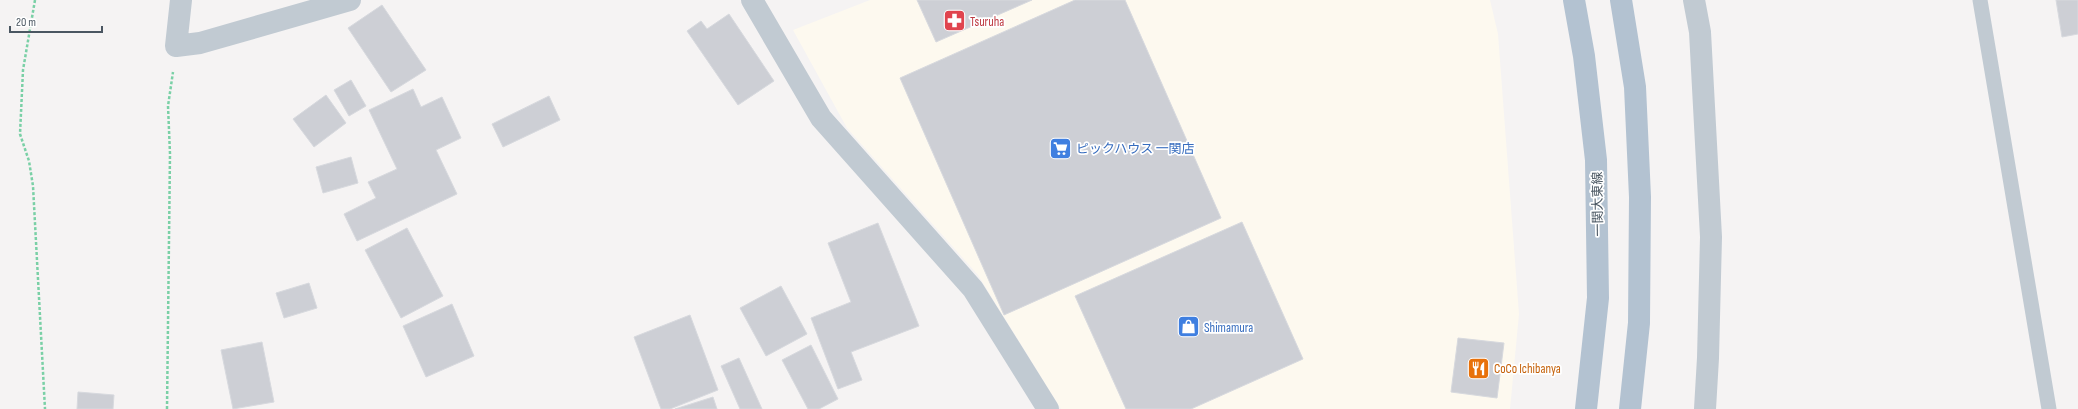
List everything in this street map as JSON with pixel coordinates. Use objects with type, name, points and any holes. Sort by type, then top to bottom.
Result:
[{"type":"main road","name":"一関大東線","points":[[1574,0],[1584,56],[1596,160],[1598,298],[1586,409]]},
{"type":"main road","points":[[1621,0],[1635,87],[1640,197],[1639,323],[1630,409]]},
{"type":"street","points":[[181,0],[176,46],[200,43],[350,0]]},
{"type":"street","points":[[752,0],[822,118],[973,289],[1048,409]]},
{"type":"street","points":[[1694,0],[1700,32],[1711,237],[1709,405]]},
{"type":"lane","points":[[1980,0],[2049,409]]},
{"type":"path","points":[[35,0],[23,70],[20,134],[29,161],[33,186],[45,409]]},
{"type":"path","points":[[167,409],[170,162],[168,106],[176,46]]},
{"type":"shaded area","points":[[870,0],[1490,0],[1498,34],[1519,314],[1510,409],[1061,409],[978,275],[847,128],[793,30]]},
{"type":"building","name":"Tsuruha","points":[[917,0],[1032,0],[936,42]]},
{"type":"building","name":"ピックハウス 一関店","points":[[1075,0],[1125,0],[1221,218],[1004,315],[900,78]]},
{"type":"building","points":[[2056,0],[2078,0],[2078,34],[2062,37]]},
{"type":"building","points":[[382,5],[426,70],[391,92],[348,28]]},
{"type":"building","points":[[729,14],[774,81],[738,105],[687,31],[701,21],[707,29]]},
{"type":"building","points":[[351,80],[366,106],[349,116],[334,90]]},
{"type":"building","points":[[413,89],[421,107],[442,97],[461,138],[436,150],[457,194],[357,241],[344,214],[376,198],[368,182],[397,169],[369,110]]},
{"type":"building","points":[[326,95],[346,123],[314,147],[293,119]]},
{"type":"building","points":[[549,96],[560,120],[503,147],[492,124]]},
{"type":"building","points":[[351,157],[358,183],[323,193],[316,167]]},
{"type":"building","name":"Shimamura","points":[[1242,222],[1303,359],[1191,409],[1126,409],[1075,296]]},
{"type":"building","points":[[878,223],[919,326],[851,352],[862,380],[838,389],[811,318],[851,302],[828,243]]},
{"type":"building","points":[[407,228],[443,296],[401,318],[365,250]]},
{"type":"building","points":[[309,283],[317,308],[284,318],[276,293]]},
{"type":"building","points":[[781,286],[807,334],[766,356],[740,308]]},
{"type":"building","points":[[452,304],[474,356],[426,377],[403,326]]},
{"type":"building","points":[[690,315],[718,390],[670,409],[661,409],[634,337]]},
{"type":"building","name":"CoCo Ichibanya","points":[[1458,338],[1504,343],[1497,398],[1451,392]]},
{"type":"building","points":[[262,342],[274,402],[233,409],[221,350]]},
{"type":"building","points":[[811,345],[838,399],[819,409],[808,409],[782,360]]},
{"type":"building","points":[[739,358],[762,409],[740,409],[721,366]]},
{"type":"building","points":[[78,392],[114,395],[113,409],[77,409]]},
{"type":"building","points":[[713,397],[717,409],[675,409]]},
{"type":"place","name":"Tsuruha","points":[[955,21]]},
{"type":"place","name":"ピックハウス 一関店","points":[[1060,148]]},
{"type":"place","name":"Shimamura","points":[[1189,327]]},
{"type":"place","name":"CoCo Ichibanya","points":[[1478,368]]}]
